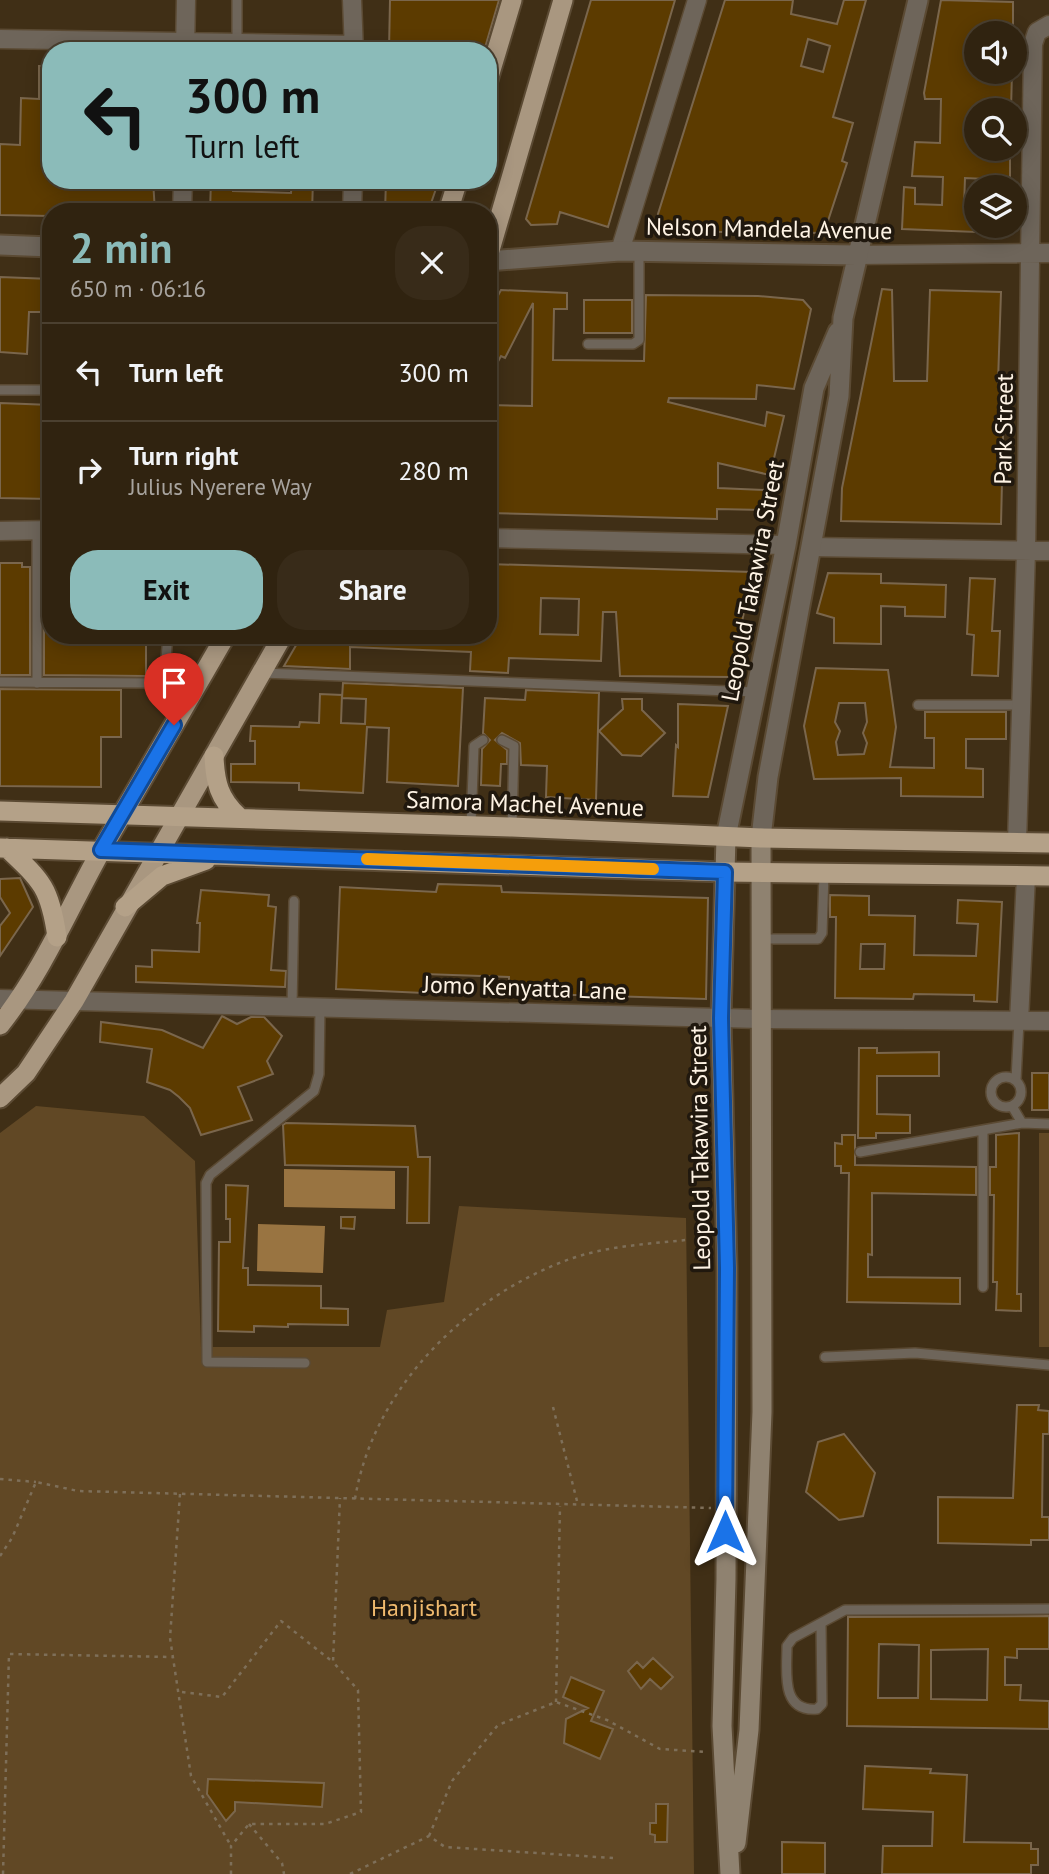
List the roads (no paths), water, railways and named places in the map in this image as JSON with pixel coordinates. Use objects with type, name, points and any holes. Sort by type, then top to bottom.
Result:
[{"type":"highway","points":[[214,756],[215,780],[224,803],[239,817]]},
{"type":"highway","name":"Samora Machel Avenue","points":[[0,811],[239,817],[726,837],[1049,843]]},
{"type":"highway","points":[[4,848],[761,873],[1049,876]]},
{"type":"highway","points":[[4,848],[42,882],[53,906],[57,937]]},
{"type":"highway","points":[[125,907],[162,876],[190,863],[227,855]]},
{"type":"main road","points":[[497,50],[512,0]]},
{"type":"main road","points":[[497,228],[563,0]]},
{"type":"main road","points":[[0,1025],[20,999],[57,937],[101,850],[221,644]]},
{"type":"main road","points":[[0,1098],[26,1073],[74,1001],[155,853],[278,644]]},
{"type":"main road","name":"Leopold Takawira Street","points":[[726,837],[721,1018],[727,1268],[722,1726],[731,1869]]},
{"type":"main road","name":"Leopold Takawira Street","points":[[731,1869],[740,1820],[749,1730],[762,1412],[761,838]]},
{"type":"street","points":[[185,42],[186,0]]},
{"type":"street","points":[[352,0],[354,42]]},
{"type":"street","points":[[629,252],[697,0]]},
{"type":"street","name":"Leopold Takawira Street","points":[[761,838],[768,777],[813,547],[839,396],[844,318],[856,255],[918,0]]},
{"type":"street","name":"Park Street","points":[[1017,842],[1026,551],[1041,253],[1034,44],[1037,32],[1049,25]]},
{"type":"street","points":[[0,39],[69,42]]},
{"type":"street","points":[[0,245],[42,247]]},
{"type":"street","name":"Nelson Mandela Avenue","points":[[497,259],[629,252],[856,255],[1041,253]]},
{"type":"street","name":"Leopold Takawira Street","points":[[726,837],[786,545],[814,388],[844,318]]},
{"type":"street","points":[[0,531],[42,530]]},
{"type":"street","points":[[497,538],[786,545]]},
{"type":"street","points":[[813,547],[1049,551]]},
{"type":"street","points":[[1019,1021],[1026,876]]},
{"type":"street","name":"Jomo Kenyatta Lane","points":[[0,999],[760,1019],[1049,1021]]},
{"type":"lane","points":[[237,0],[237,42]]},
{"type":"lane","points":[[588,344],[634,344],[639,340],[629,252]]},
{"type":"lane","points":[[0,390],[42,390]]},
{"type":"lane","points":[[37,682],[42,573]]},
{"type":"lane","points":[[0,682],[151,683],[160,678],[164,671],[167,644]]},
{"type":"lane","points":[[262,673],[757,692]]},
{"type":"lane","points":[[918,705],[1021,705]]},
{"type":"lane","points":[[471,827],[474,746],[483,740]]},
{"type":"lane","points":[[502,740],[514,746],[512,827]]},
{"type":"lane","points":[[760,939],[818,939],[822,933],[824,874]]},
{"type":"lane","points":[[292,1007],[294,901]]},
{"type":"lane","points":[[304,1363],[207,1362],[206,1183],[210,1175],[314,1091],[319,1074],[320,1007]]},
{"type":"lane","points":[[1012,1106],[1020,1097],[1016,1080],[1019,1021]]},
{"type":"lane","points":[[1016,1080],[1005,1077],[992,1087],[996,1103],[1012,1106],[1022,1123]]},
{"type":"lane","points":[[860,1152],[1022,1123],[1049,1124]]},
{"type":"lane","points":[[983,1132],[983,1287]]},
{"type":"lane","points":[[825,1357],[926,1353],[1049,1365]]},
{"type":"lane","points":[[821,1623],[821,1704],[817,1709],[806,1710],[794,1703],[788,1692],[786,1646],[793,1638],[845,1610],[1049,1609]]},
{"type":"park label","name":"Hanjishart","points":[[424,1608]]}]
